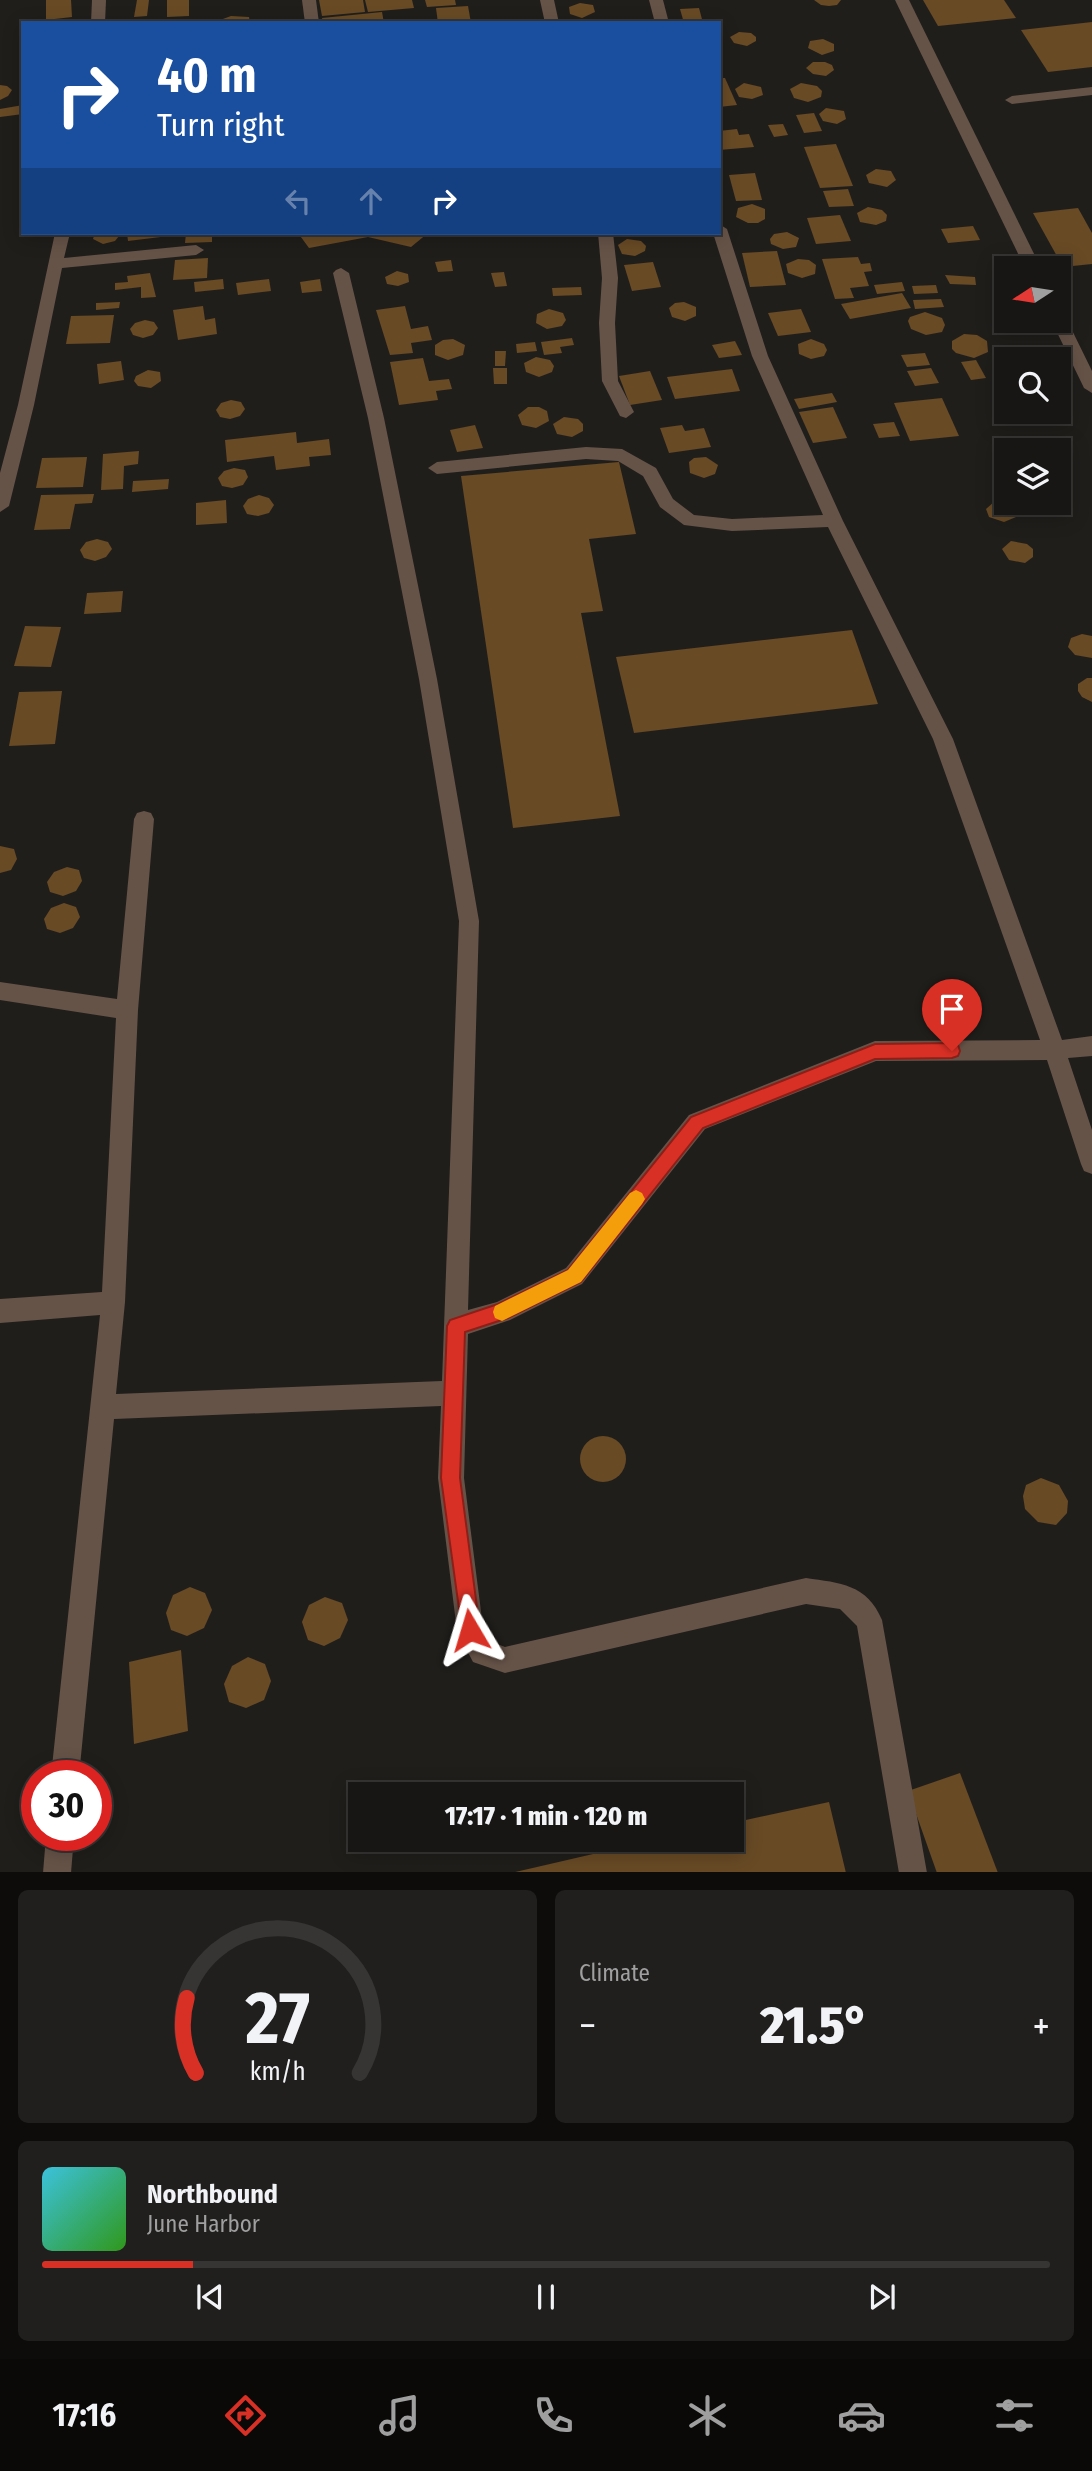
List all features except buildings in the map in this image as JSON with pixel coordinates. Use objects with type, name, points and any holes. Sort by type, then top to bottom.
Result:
[{"type":"street","points":[[98,21],[99,0]]},
{"type":"street","points":[[309,0],[312,21]]},
{"type":"street","points":[[547,0],[552,21]]},
{"type":"street","points":[[656,0],[661,21]]},
{"type":"street","points":[[902,0],[1027,256]]},
{"type":"street","points":[[1012,100],[1092,91]]},
{"type":"street","points":[[0,506],[26,405],[62,235]]},
{"type":"street","points":[[605,235],[610,278],[607,323],[610,381],[626,412]]},
{"type":"street","points":[[721,235],[760,356],[834,522],[943,739],[1055,1049],[1092,1164]]},
{"type":"street","points":[[55,264],[196,250]]},
{"type":"street","points":[[341,273],[376,418],[420,640],[469,921],[451,1478],[470,1630],[483,1652],[505,1660],[806,1591],[847,1597],[869,1620],[913,1872]]},
{"type":"street","points":[[1065,333],[1092,388]]},
{"type":"street","points":[[437,468],[586,453],[622,455],[650,472],[666,503],[690,521],[732,525],[834,522]]},
{"type":"street","points":[[67,1760],[113,1302],[127,1010],[144,819]]},
{"type":"street","points":[[0,991],[127,1010]]},
{"type":"street","points":[[456,1326],[502,1312],[574,1276],[697,1122],[875,1051],[1055,1049],[1092,1046]]},
{"type":"street","points":[[0,1311],[77,1307],[113,1302]]},
{"type":"street","points":[[102,1407],[452,1393]]},
{"type":"street","points":[[57,1872],[59,1851]]},
{"type":"slow traffic","points":[[502,1312],[574,1276],[636,1199]]},
{"type":"route","points":[[470,1630],[451,1478],[456,1326],[502,1312],[574,1276],[697,1122],[875,1051],[952,1051]]}]
